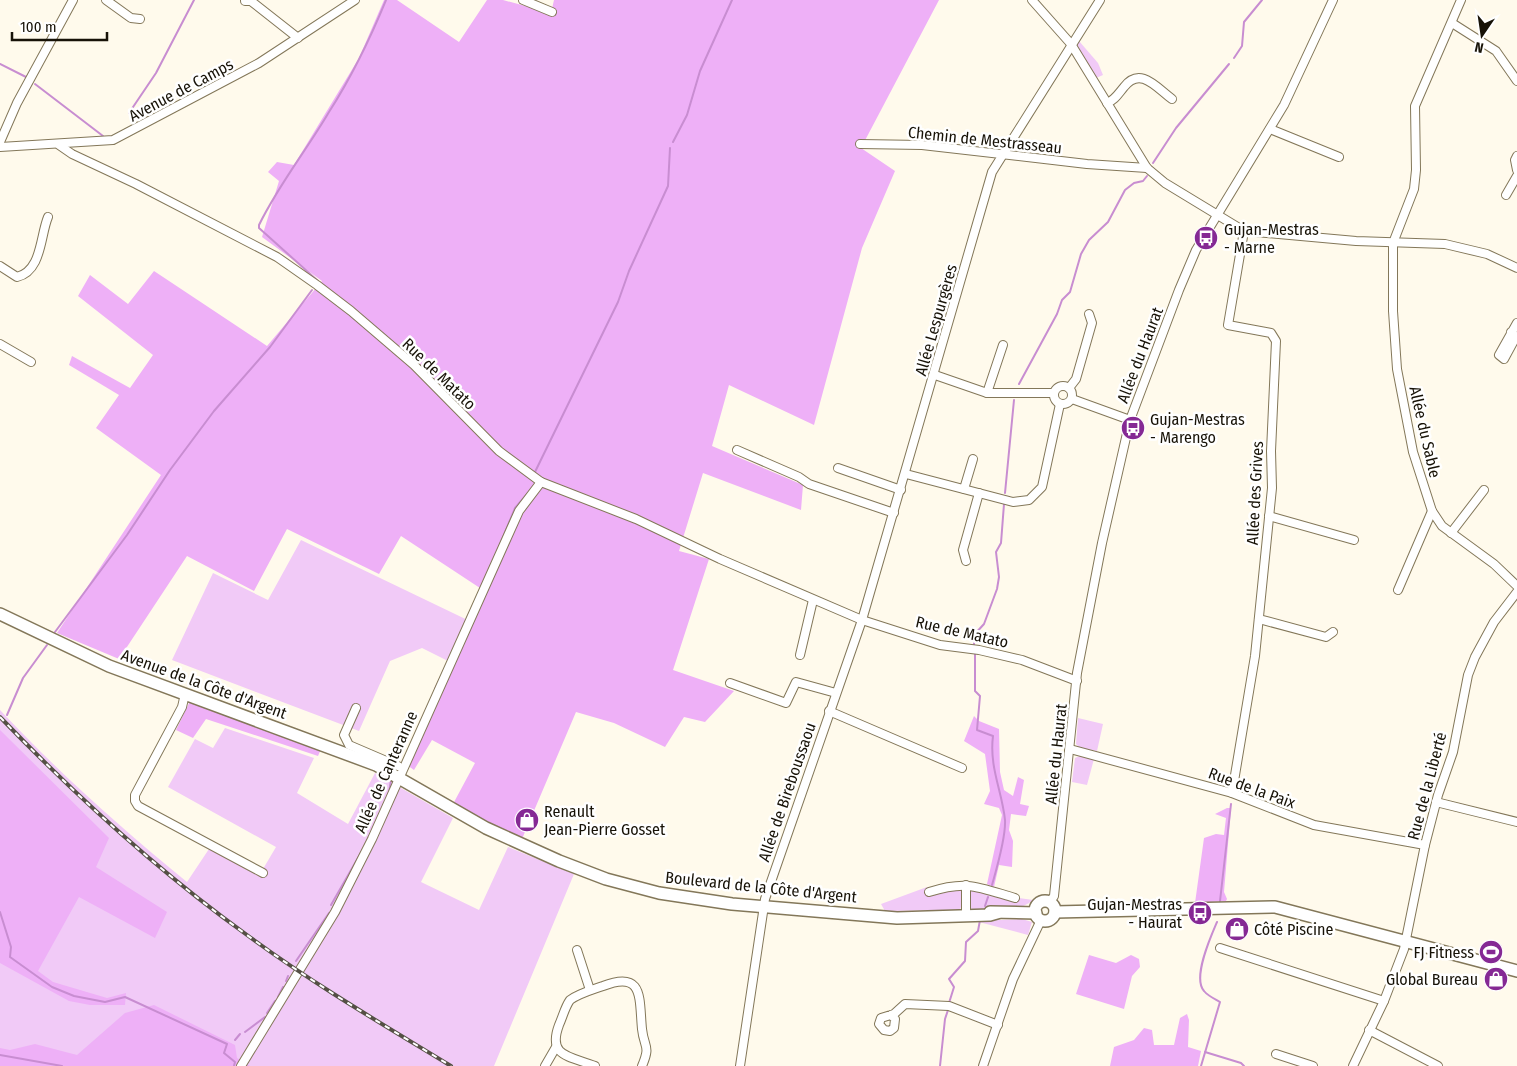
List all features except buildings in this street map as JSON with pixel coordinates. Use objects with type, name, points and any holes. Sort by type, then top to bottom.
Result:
[{"type":"main road","name":"Avenue de la Côte d'Argent","points":[[0,614],[104,664],[185,694],[348,749],[400,778]]},
{"type":"main road","name":"Boulevard de la Côte d'Argent","points":[[400,778],[491,830],[605,879],[681,897],[763,907],[874,915],[892,912],[997,913],[1038,916]]},
{"type":"main road","points":[[1052,907],[1050,920],[1038,916],[1038,904],[1044,902],[1052,907],[1270,906],[1517,971]]},
{"type":"street","points":[[0,142],[17,103],[73,0]]},
{"type":"street","points":[[106,0],[131,18],[140,19]]},
{"type":"street","name":"Avenue de Camps","points":[[0,147],[59,145],[113,140],[259,63],[356,0]]},
{"type":"street","points":[[523,0],[552,12]]},
{"type":"street","points":[[1032,0],[1071,44],[1147,168],[1165,183],[1216,216],[1244,231],[1338,240],[1445,244],[1487,254],[1517,268]]},
{"type":"street","name":"Allée Lespurgères","points":[[862,620],[935,375],[992,172],[1100,0]]},
{"type":"street","name":"Allée du Haurat","points":[[1052,907],[1077,681],[1098,565],[1130,420],[1196,250],[1284,104],[1333,0]]},
{"type":"street","points":[[1393,243],[1414,189],[1416,170],[1415,106],[1461,0]]},
{"type":"street","points":[[245,1],[251,1],[298,38]]},
{"type":"street","points":[[1452,23],[1496,51],[1517,82]]},
{"type":"street","points":[[1107,103],[1114,100],[1130,79],[1136,77],[1142,78],[1172,99]]},
{"type":"street","points":[[1270,129],[1339,157]]},
{"type":"street","name":"Chemin de Mestrasseau","points":[[860,144],[922,145],[1003,155],[1147,168]]},
{"type":"street","name":"Rue de Matato","points":[[59,145],[72,154],[136,184],[276,257],[317,285],[351,311],[414,366],[499,451],[541,482],[636,519],[673,538],[862,620],[940,645],[975,649],[1022,660],[1077,681]]},
{"type":"street","points":[[1517,156],[1514,160],[1517,170]]},
{"type":"street","points":[[1506,195],[1517,176]]},
{"type":"street","points":[[0,266],[18,277],[28,271],[37,258],[42,231],[48,217]]},
{"type":"street","name":"Allée des Grives","points":[[1232,793],[1255,656],[1272,488],[1271,451],[1276,341],[1271,333],[1228,325],[1244,231]]},
{"type":"street","name":"Allée du Sable","points":[[1393,243],[1393,312],[1397,369],[1413,452],[1432,510],[1442,526],[1494,564],[1517,586]]},
{"type":"street","points":[[1069,388],[1076,379],[1092,323],[1089,314]]},
{"type":"street","points":[[1515,335],[1517,323]]},
{"type":"street","points":[[0,344],[31,362]]},
{"type":"street","points":[[987,392],[1003,345]]},
{"type":"street","points":[[935,375],[987,392],[1054,393]]},
{"type":"street","points":[[1054,393],[1059,387],[1069,388]]},
{"type":"street","points":[[1054,393],[1056,401],[1060,404],[1069,403],[1072,399],[1072,393],[1069,388]]},
{"type":"street","points":[[1072,399],[1130,420]]},
{"type":"street","points":[[906,474],[1004,499],[1029,500],[1042,487],[1060,404]]},
{"type":"street","points":[[737,450],[799,477],[809,484],[894,513]]},
{"type":"street","points":[[964,489],[973,459]]},
{"type":"street","points":[[838,468],[901,490]]},
{"type":"street","name":"Allée de Canteranne","points":[[241,1066],[335,912],[400,778],[519,511],[541,482]]},
{"type":"street","points":[[1451,533],[1484,490]]},
{"type":"street","points":[[966,562],[963,550],[979,493]]},
{"type":"street","points":[[1398,590],[1432,510]]},
{"type":"street","points":[[1269,516],[1354,540]]},
{"type":"street","name":"Rue de la Liberté","points":[[1353,1066],[1368,1030],[1384,1001],[1406,941],[1425,845],[1436,802],[1453,752],[1463,695],[1475,656],[1494,622],[1517,592]]},
{"type":"street","points":[[800,655],[813,600]]},
{"type":"street","points":[[1259,618],[1326,638],[1333,632]]},
{"type":"street","name":"Allée de Bireboussaou","points":[[740,1066],[763,907],[829,711],[862,620]]},
{"type":"street","points":[[730,683],[786,703],[796,682],[836,693]]},
{"type":"street","points":[[185,694],[182,707],[135,795],[135,801],[138,806],[263,873]]},
{"type":"street","points":[[356,708],[344,735],[348,749],[398,766]]},
{"type":"street","points":[[829,711],[962,768]]},
{"type":"street","name":"Rue de la Paix","points":[[1070,749],[1232,793],[1314,825],[1425,845]]},
{"type":"street","points":[[1436,802],[1517,822]]},
{"type":"street","points":[[929,892],[952,885],[966,885],[1014,898]]},
{"type":"street","points":[[966,885],[966,914]]},
{"type":"street","points":[[983,1066],[1038,916]]},
{"type":"street","points":[[1220,948],[1384,1001]]},
{"type":"street","points":[[577,950],[590,990]]},
{"type":"street","points":[[545,1066],[556,1047],[555,1037],[567,1005],[575,996],[618,980],[627,980],[634,986],[642,1007],[642,1030],[648,1048],[642,1066]]},
{"type":"street","points":[[891,1016],[905,1004],[950,1006],[998,1025]]},
{"type":"street","points":[[1368,1030],[1438,1066]]},
{"type":"street","points":[[556,1047],[562,1053],[595,1066]]},
{"type":"street","points":[[1276,1054],[1313,1066]]},
{"type":"shaded area","points":[[384,0],[397,0],[459,42],[487,0],[503,0],[551,13],[554,0],[939,0],[861,148],[895,171],[862,248],[814,425],[729,385],[712,446],[803,485],[801,510],[703,473],[679,551],[709,559],[673,670],[734,691],[705,722],[684,717],[665,747],[614,723],[576,712],[522,839],[453,804],[475,763],[432,740],[414,770],[407,765],[483,590],[401,536],[379,574],[287,529],[254,591],[187,556],[119,659],[57,633],[161,475],[96,428],[119,395],[69,365],[72,356],[130,388],[153,355],[78,296],[90,275],[128,304],[154,271],[267,346],[322,281],[262,237],[279,181],[268,172],[277,162],[294,165],[359,58]]},
{"type":"shaded area","points":[[1079,41],[1098,63],[1103,75],[1096,78],[1075,45]]},
{"type":"shaded area","points":[[301,540],[480,626],[460,667],[422,648],[390,661],[359,731],[172,660],[213,573],[268,600]]},
{"type":"shaded area","points":[[190,701],[321,749],[318,756],[206,719],[193,738],[176,730]]},
{"type":"shaded area","points":[[0,710],[90,799],[187,882],[213,843],[263,869],[276,847],[168,787],[195,739],[213,748],[225,728],[314,758],[297,793],[348,824],[375,773],[453,818],[421,882],[479,910],[508,847],[574,874],[494,1066],[0,1066]]},
{"type":"shaded area","points":[[974,716],[979,721],[999,729],[1000,772],[1004,790],[1013,796],[1018,777],[1024,780],[1020,804],[1029,806],[1026,816],[1011,814],[1009,830],[1013,841],[1012,867],[999,865],[994,887],[987,884],[1002,815],[999,808],[984,804],[990,791],[985,754],[964,741]]},
{"type":"shaded area","points":[[1078,718],[1103,724],[1097,751],[1080,748],[1076,744]]},
{"type":"shaded area","points":[[0,730],[109,838],[96,867],[167,912],[155,938],[79,897],[38,971],[53,982],[107,998],[126,993],[125,1005],[90,1005],[69,1001],[0,963]]},
{"type":"shaded area","points":[[1080,756],[1094,759],[1087,785],[1072,782],[1075,758]]},
{"type":"shaded area","points":[[1231,808],[1224,892],[1227,899],[1226,901],[1195,903],[1204,838],[1216,834],[1224,835],[1226,818],[1215,814]]},
{"type":"shaded area","points":[[927,887],[930,895],[953,889],[961,890],[962,906],[959,910],[885,911],[881,904]]},
{"type":"shaded area","points":[[971,890],[1013,901],[1019,898],[1033,900],[1012,909],[972,909],[969,907]]},
{"type":"shaded area","points":[[1022,919],[1032,922],[1028,935],[975,921]]},
{"type":"shaded area","points":[[1089,955],[1116,963],[1131,955],[1139,959],[1140,967],[1132,976],[1124,1009],[1076,994]]},
{"type":"shaded area","points":[[154,1005],[235,1045],[237,1058],[250,1066],[0,1066],[0,1048],[10,1050],[35,1044],[77,1055],[125,1013]]},
{"type":"shaded area","points":[[1187,1014],[1189,1020],[1188,1047],[1201,1051],[1198,1066],[1110,1066],[1114,1047],[1134,1040],[1144,1028],[1152,1030],[1154,1045],[1174,1045],[1180,1018]]},
{"type":"waterway","points":[[129,113],[156,73],[194,0]]},
{"type":"waterway","points":[[318,281],[259,228],[259,225],[275,196],[345,85],[367,43],[386,0]]},
{"type":"waterway","points":[[673,142],[687,115],[700,71],[732,0]]},
{"type":"waterway","points":[[1234,58],[1242,46],[1244,22],[1262,0]]},
{"type":"waterway","points":[[0,64],[26,77]]},
{"type":"waterway","points":[[1153,163],[1176,128],[1229,64]]},
{"type":"waterway","points":[[35,84],[103,136]]},
{"type":"waterway","points":[[534,474],[618,302],[629,271],[668,186],[670,148]]},
{"type":"waterway","points":[[1019,384],[1057,314],[1062,300],[1070,292],[1081,254],[1089,240],[1108,222],[1125,190],[1134,183],[1143,181],[1147,176]]},
{"type":"waterway","points":[[55,632],[127,535],[170,470],[214,411],[270,347],[312,290]]},
{"type":"waterway","points":[[1005,493],[1014,400]]},
{"type":"waterway","points":[[497,552],[515,508],[528,493]]},
{"type":"waterway","points":[[974,647],[974,635],[984,624],[997,589],[999,577],[996,552],[1001,543],[1004,504]]},
{"type":"waterway","points":[[7,715],[23,678],[47,645]]},
{"type":"waterway","points":[[975,651],[975,691],[980,696],[977,730],[993,736],[994,769],[1005,820],[1003,844],[992,885]]},
{"type":"waterway","points":[[435,689],[440,679]]},
{"type":"waterway","points":[[389,793],[391,780]]},
{"type":"waterway","points":[[1220,901],[1231,804]]},
{"type":"waterway","points":[[366,843],[372,831]]},
{"type":"waterway","points":[[331,905],[362,851]]},
{"type":"waterway","points":[[985,906],[988,897]]},
{"type":"waterway","points":[[0,912],[11,947],[10,957],[52,987],[74,996],[105,1002],[125,997],[227,1044],[224,1053],[235,1062],[234,1066]]},
{"type":"waterway","points":[[296,961],[329,913]]},
{"type":"waterway","points":[[949,1003],[954,987],[949,979],[965,961],[966,942],[978,931],[980,920]]},
{"type":"waterway","points":[[1201,1066],[1220,1002],[1204,991],[1200,977],[1204,957],[1217,922]]},
{"type":"waterway","points":[[286,981],[288,976]]},
{"type":"waterway","points":[[278,997],[283,987]]},
{"type":"waterway","points":[[267,1013],[275,1001]]},
{"type":"waterway","points":[[940,1066],[945,1019],[948,1010]]},
{"type":"waterway","points":[[245,1032],[265,1017]]},
{"type":"waterway","points":[[235,1040],[240,1034]]},
{"type":"waterway","points":[[1205,1052],[1241,1063],[1244,1066]]},
{"type":"waterway","points":[[0,1055],[62,1066]]},
{"type":"railway","points":[[0,717],[119,832],[214,910],[272,953],[322,986],[451,1066]]},
{"type":"place","name":"Gujan-Mestras - Marne","points":[[1206,238]]},
{"type":"place","name":"Gujan-Mestras - Marengo","points":[[1133,428]]},
{"type":"place","name":"Renault Jean-Pierre Gosset","points":[[527,820]]},
{"type":"place","name":"Gujan-Mestras - Haurat","points":[[1200,913]]},
{"type":"place","name":"Côté Piscine","points":[[1237,929]]},
{"type":"place","name":"FJ Fitness","points":[[1491,952]]},
{"type":"place","name":"Global Bureau","points":[[1496,979]]}]
